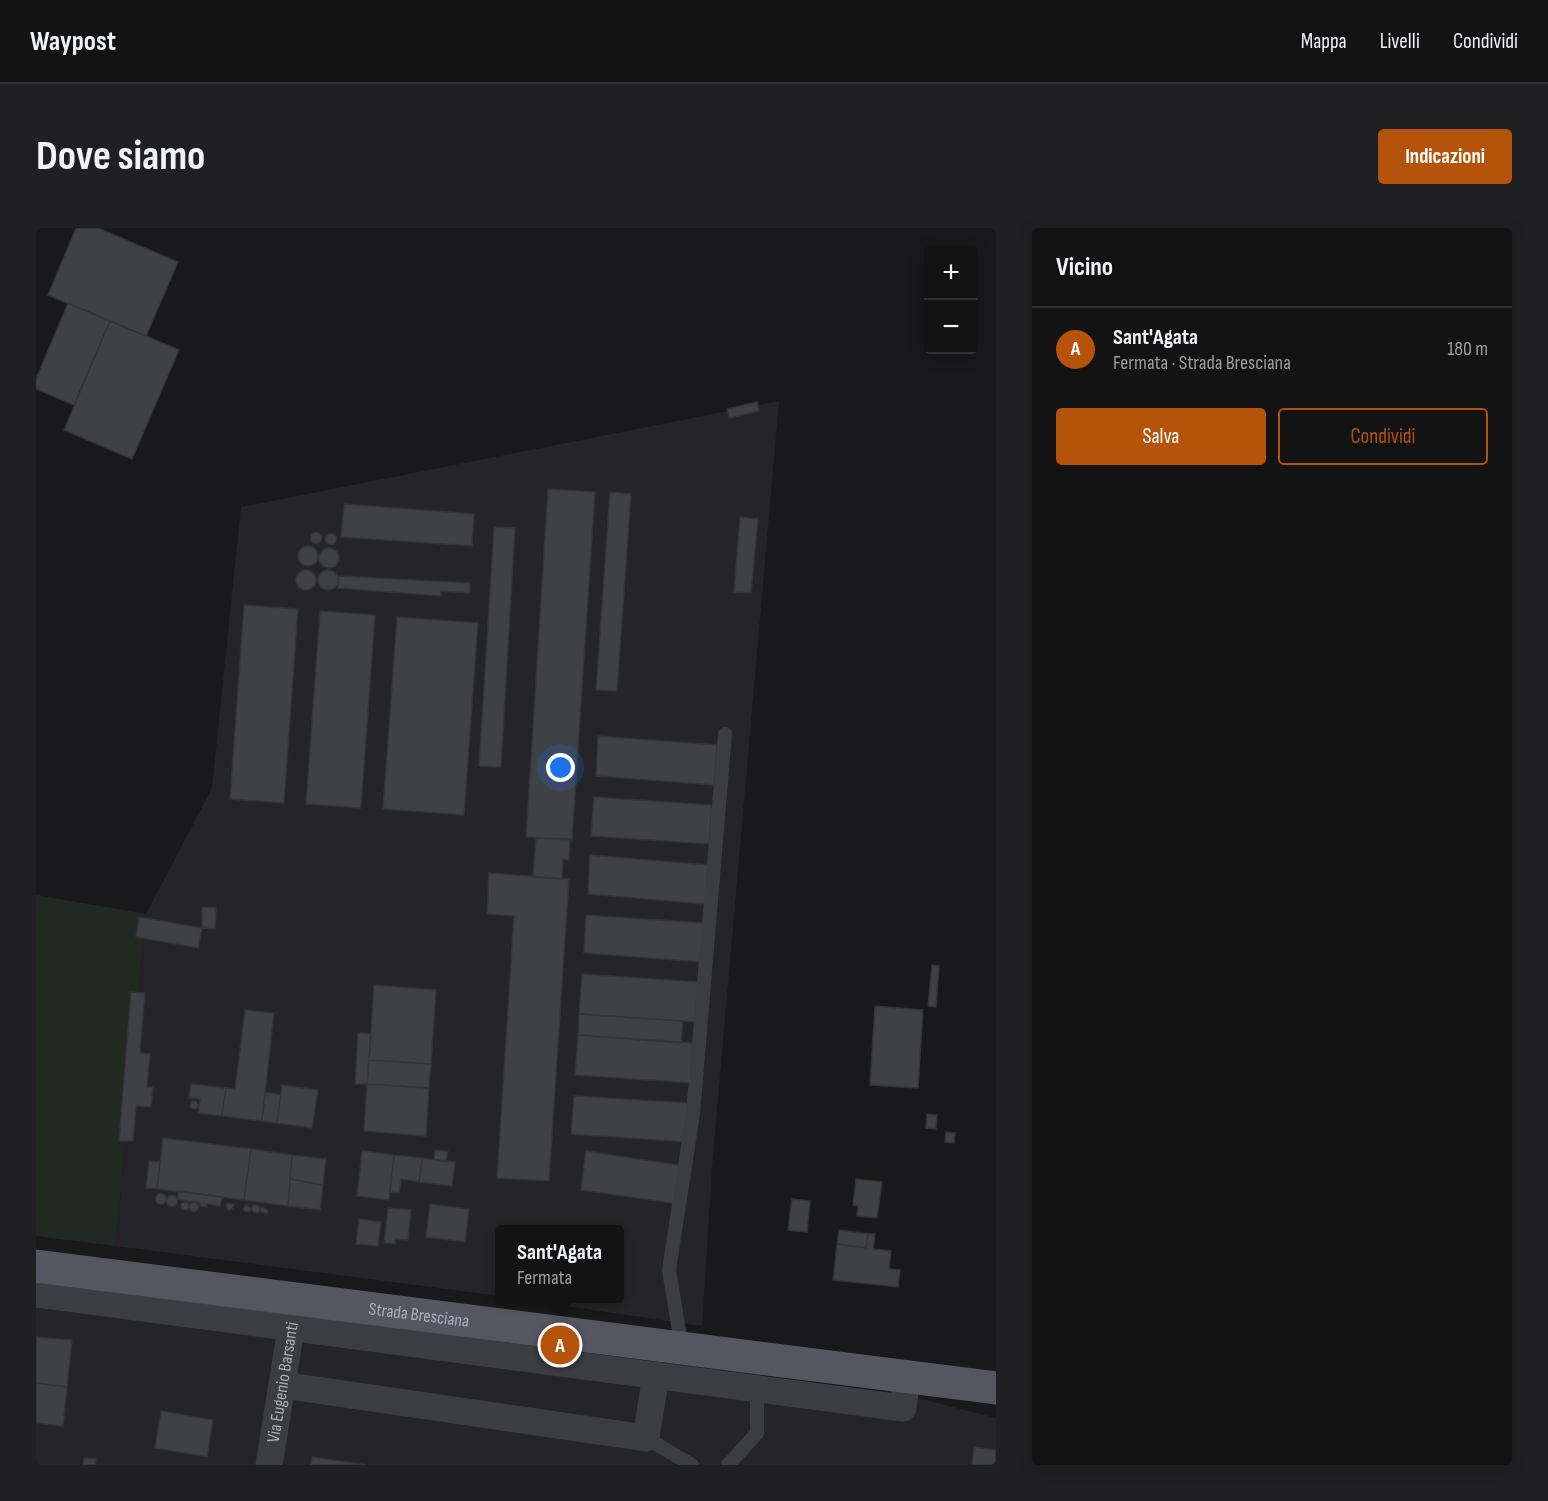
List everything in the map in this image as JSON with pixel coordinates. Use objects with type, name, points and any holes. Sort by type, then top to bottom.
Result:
[{"type":"main road","name":"Strada Bresciana","points":[[36,1266],[294,1313],[682,1349],[996,1388]]},
{"type":"street","name":"Strada Bresciana","points":[[36,1294],[294,1313],[657,1375],[903,1408],[907,1377]]},
{"type":"street","name":"Via Eugenio Barsanti","points":[[269,1465],[294,1313]]},
{"type":"street","points":[[282,1385],[646,1438],[657,1375]]},
{"type":"lane","points":[[682,1349],[669,1270],[693,1114],[725,734]]},
{"type":"lane","points":[[728,1465],[757,1433],[760,1388]]},
{"type":"lane","points":[[646,1438],[692,1465]]},
{"type":"shaded area","points":[[779,401],[712,1167],[702,1326],[546,1303],[624,1303],[624,1225],[495,1225],[495,1295],[116,1246],[146,914],[212,788],[241,507]]},
{"type":"shaded area","points":[[36,895],[146,914],[116,1246],[36,1236]]},
{"type":"shaded area","points":[[36,1282],[910,1396],[996,1418],[996,1465],[36,1465]]},
{"type":"building","points":[[76,228],[98,228],[178,262],[146,336],[48,295]]},
{"type":"building","points":[[68,303],[110,321],[74,405],[36,389],[36,379]]},
{"type":"building","points":[[110,321],[179,350],[132,459],[64,430]]},
{"type":"building","points":[[757,402],[759,411],[729,418],[727,409]]},
{"type":"building","points":[[548,489],[595,492],[572,840],[526,837]]},
{"type":"building","points":[[610,492],[631,494],[617,691],[596,690]]},
{"type":"building","points":[[344,504],[474,514],[472,546],[341,537]]},
{"type":"building","points":[[740,517],[758,519],[751,593],[734,592]]},
{"type":"building","points":[[494,527],[515,528],[501,767],[479,766]]},
{"type":"building","points":[[316,532],[322,538],[316,544],[310,538]]},
{"type":"building","points":[[331,533],[337,539],[331,545],[325,539]]},
{"type":"building","points":[[308,546],[315,549],[318,556],[315,563],[308,566],[301,563],[298,556],[301,549]]},
{"type":"building","points":[[329,548],[336,551],[339,558],[336,565],[329,568],[322,565],[319,558],[322,551]]},
{"type":"building","points":[[306,570],[313,573],[316,580],[313,587],[306,590],[299,587],[296,580],[299,573]]},
{"type":"building","points":[[328,570],[335,573],[338,580],[335,587],[328,590],[321,587],[318,580],[321,573]]},
{"type":"building","points":[[339,576],[470,583],[470,593],[441,591],[441,596],[338,588]]},
{"type":"building","points":[[244,605],[298,609],[284,803],[230,799]]},
{"type":"building","points":[[320,611],[375,615],[361,808],[306,804]]},
{"type":"building","points":[[397,617],[478,623],[464,815],[383,809]]},
{"type":"building","points":[[598,736],[717,745],[714,785],[596,776]]},
{"type":"building","points":[[594,797],[712,805],[709,844],[591,836]]},
{"type":"building","points":[[536,838],[570,839],[569,860],[563,859],[562,879],[533,877]]},
{"type":"building","points":[[590,855],[708,865],[705,904],[588,894]]},
{"type":"building","points":[[489,873],[569,879],[549,1181],[497,1178],[514,916],[487,914]]},
{"type":"building","points":[[202,907],[216,908],[215,929],[202,928]]},
{"type":"building","points":[[586,915],[704,923],[701,962],[584,953]]},
{"type":"building","points":[[139,917],[202,928],[198,948],[136,937]]},
{"type":"building","points":[[932,965],[939,966],[936,1007],[928,1006]]},
{"type":"building","points":[[582,974],[699,982],[696,1022],[579,1014]]},
{"type":"building","points":[[374,985],[436,990],[431,1064],[369,1060]]},
{"type":"building","points":[[131,992],[145,993],[140,1053],[150,1054],[147,1087],[153,1087],[151,1107],[136,1106],[133,1141],[119,1141]]},
{"type":"building","points":[[875,1006],[923,1010],[918,1088],[870,1085]]},
{"type":"building","points":[[245,1010],[274,1013],[262,1121],[222,1116],[226,1088],[235,1089]]},
{"type":"building","points":[[579,1014],[683,1021],[681,1043],[578,1035]]},
{"type":"building","points":[[358,1033],[371,1034],[367,1084],[355,1084]]},
{"type":"building","points":[[578,1035],[695,1043],[692,1083],[575,1075]]},
{"type":"building","points":[[369,1060],[431,1064],[429,1088],[367,1084]]},
{"type":"building","points":[[191,1084],[226,1088],[222,1116],[198,1113],[200,1099],[189,1098]]},
{"type":"building","points":[[367,1084],[429,1088],[426,1136],[364,1131]]},
{"type":"building","points":[[282,1085],[318,1090],[312,1128],[277,1123]]},
{"type":"building","points":[[265,1092],[281,1095],[277,1123],[262,1121]]},
{"type":"building","points":[[574,1096],[690,1103],[687,1142],[571,1134]]},
{"type":"building","points":[[194,1101],[198,1105],[194,1109],[190,1105]]},
{"type":"building","points":[[927,1114],[937,1115],[936,1129],[926,1128]]},
{"type":"building","points":[[946,1132],[955,1133],[954,1143],[945,1142]]},
{"type":"building","points":[[163,1138],[251,1149],[244,1200],[157,1189]]},
{"type":"building","points":[[251,1149],[292,1155],[288,1206],[244,1200]]},
{"type":"building","points":[[435,1150],[448,1151],[446,1162],[434,1160]]},
{"type":"building","points":[[362,1151],[394,1155],[389,1200],[357,1196]]},
{"type":"building","points":[[586,1151],[684,1166],[678,1204],[581,1190]]},
{"type":"building","points":[[292,1155],[326,1159],[323,1185],[290,1179]]},
{"type":"building","points":[[394,1155],[422,1158],[419,1182],[401,1179],[399,1193],[390,1192]]},
{"type":"building","points":[[422,1158],[455,1162],[452,1186],[419,1182]]},
{"type":"building","points":[[149,1161],[160,1162],[157,1189],[146,1188]]},
{"type":"building","points":[[290,1179],[323,1185],[320,1210],[288,1206]]},
{"type":"building","points":[[856,1179],[882,1182],[877,1218],[857,1216],[858,1206],[853,1205]]},
{"type":"building","points":[[178,1191],[222,1197],[220,1206],[207,1204],[207,1207],[200,1206],[200,1203],[178,1199]]},
{"type":"building","points":[[161,1193],[167,1199],[161,1205],[155,1199]]},
{"type":"building","points":[[172,1196],[176,1197],[176,1205],[172,1206],[168,1205],[167,1201],[168,1197]]},
{"type":"building","points":[[792,1199],[810,1201],[807,1232],[788,1230]]},
{"type":"building","points":[[185,1202],[189,1206],[185,1210],[181,1206]]},
{"type":"building","points":[[194,1202],[199,1207],[194,1212],[189,1207]]},
{"type":"building","points":[[228,1203],[234,1205],[232,1209],[228,1210],[226,1205]]},
{"type":"building","points":[[430,1204],[469,1209],[465,1242],[426,1237]]},
{"type":"building","points":[[246,1205],[251,1208],[250,1211],[246,1212],[243,1209]]},
{"type":"building","points":[[256,1205],[260,1209],[256,1213],[252,1209]]},
{"type":"building","points":[[263,1207],[268,1211],[266,1214],[260,1211]]},
{"type":"building","points":[[388,1208],[411,1210],[408,1240],[395,1239],[395,1244],[384,1243]]},
{"type":"building","points":[[359,1219],[381,1222],[378,1246],[356,1244]]},
{"type":"building","points":[[839,1230],[868,1234],[866,1248],[837,1244]]},
{"type":"building","points":[[868,1234],[875,1234],[873,1249],[891,1251],[889,1269],[900,1270],[898,1287],[833,1280],[837,1244],[866,1248]]},
{"type":"building","points":[[36,1337],[72,1340],[67,1387],[36,1383]]},
{"type":"building","points":[[36,1383],[67,1387],[63,1426],[36,1423]]},
{"type":"building","points":[[161,1411],[213,1420],[207,1457],[155,1448]]},
{"type":"building","points":[[974,1447],[996,1450],[996,1465],[972,1465]]},
{"type":"building","points":[[312,1457],[367,1465],[311,1465]]},
{"type":"building","points":[[84,1458],[96,1459],[95,1465],[83,1465]]},
{"type":"place","name":"Sant'Agata","points":[[560,1345]]}]
